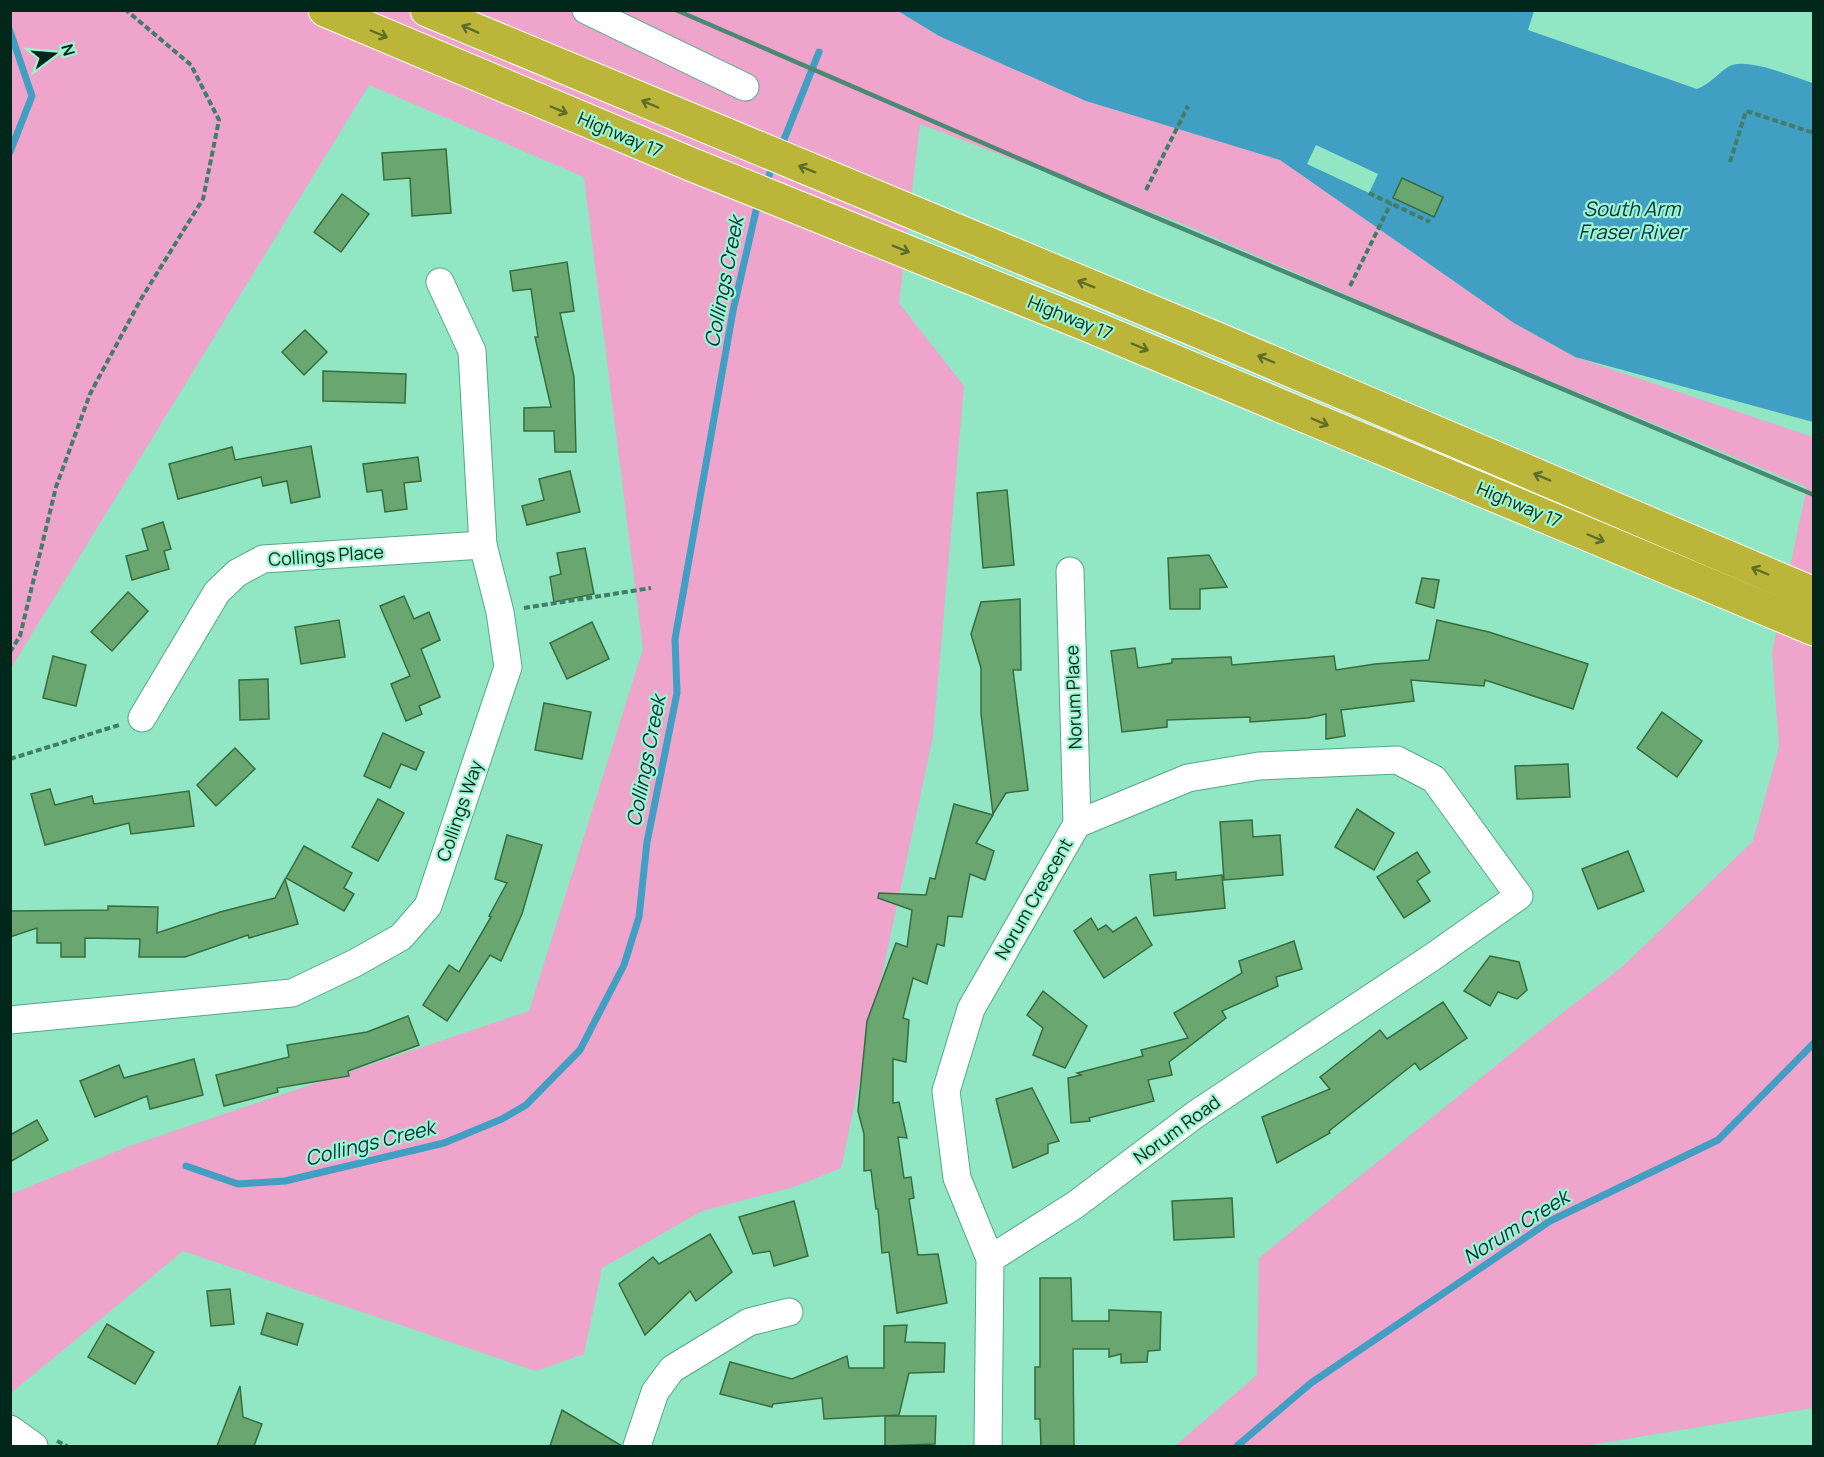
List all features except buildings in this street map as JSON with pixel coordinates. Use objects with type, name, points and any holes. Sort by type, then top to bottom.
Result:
[{"type":"highway","name":"Highway 17","points":[[326,10],[688,163],[1090,326],[1814,629]]},
{"type":"highway","name":"Highway 17","points":[[427,10],[1222,341],[1814,594]]},
{"type":"street","points":[[586,10],[745,87]]},
{"type":"street","name":"Collings Way","points":[[10,1020],[292,993],[355,963],[401,937],[428,906],[508,667],[500,612],[483,545],[472,351],[440,282]]},
{"type":"street","name":"Collings Place","points":[[142,718],[218,592],[237,573],[263,559],[483,545]]},
{"type":"street","name":"Norum Place","points":[[1070,571],[1077,824]]},
{"type":"street","name":"Norum Crescent","points":[[990,1259],[957,1178],[946,1091],[971,1009],[1077,824],[1188,778],[1259,766],[1397,760],[1434,780],[1519,896]]},
{"type":"street","name":"Norum Road","points":[[990,1259],[1075,1205],[1196,1114],[1431,958],[1519,896]]},
{"type":"street","points":[[988,1446],[990,1259]]},
{"type":"street","points":[[637,1446],[655,1392],[672,1369],[748,1322],[789,1312]]},
{"type":"street","points":[[10,1429],[34,1446]]},
{"type":"path","points":[[10,652],[20,636],[56,487],[90,394],[141,299],[203,199],[219,120],[191,65],[126,10]]},
{"type":"path","points":[[1146,190],[1188,106]]},
{"type":"path","points":[[1730,162],[1746,111],[1814,134]]},
{"type":"path","points":[[1369,193],[1431,222]]},
{"type":"path","points":[[1350,286],[1391,203]]},
{"type":"path","points":[[500,612],[651,588]]},
{"type":"path","points":[[10,759],[142,718]]},
{"type":"shaded area","points":[[11,11],[898,11],[939,36],[1086,101],[1280,160],[1514,323],[1575,357],[1813,437],[1813,1408],[1584,1446],[1175,1446],[1257,1375],[1259,1258],[1530,1038],[1622,967],[1753,841],[1779,747],[1772,652],[1807,487],[1454,341],[1183,224],[920,124],[899,303],[964,386],[933,736],[841,1168],[794,1187],[702,1211],[602,1268],[584,1354],[536,1371],[183,1251],[11,1393],[11,1194],[127,1147],[529,1011],[643,649],[584,177],[369,85],[11,668]]},
{"type":"water","name":"South Arm Fraser River","points":[[898,11],[1534,11],[1528,30],[1697,89],[1736,64],[1782,72],[1813,83],[1813,422],[1575,357],[1514,323],[1280,160],[1086,101],[939,36]]},
{"type":"pier","points":[[1316,145],[1378,174],[1369,193],[1307,164]]},
{"type":"waterway","points":[[10,31],[32,96],[10,152]]},
{"type":"waterway","name":"Collings Creek","points":[[781,147],[819,52]]},
{"type":"waterway","name":"Collings Creek","points":[[765,186],[774,163]]},
{"type":"waterway","name":"Collings Creek","points":[[186,1166],[238,1184],[285,1181],[444,1143],[502,1119],[526,1105],[580,1050],[624,965],[639,917],[647,842],[677,693],[675,639],[733,311],[758,202]]},
{"type":"waterway","name":"Norum Creek","points":[[1237,1446],[1311,1383],[1550,1221],[1718,1140],[1814,1043]]},
{"type":"railway","points":[[676,10],[1124,204],[1814,495]]}]
